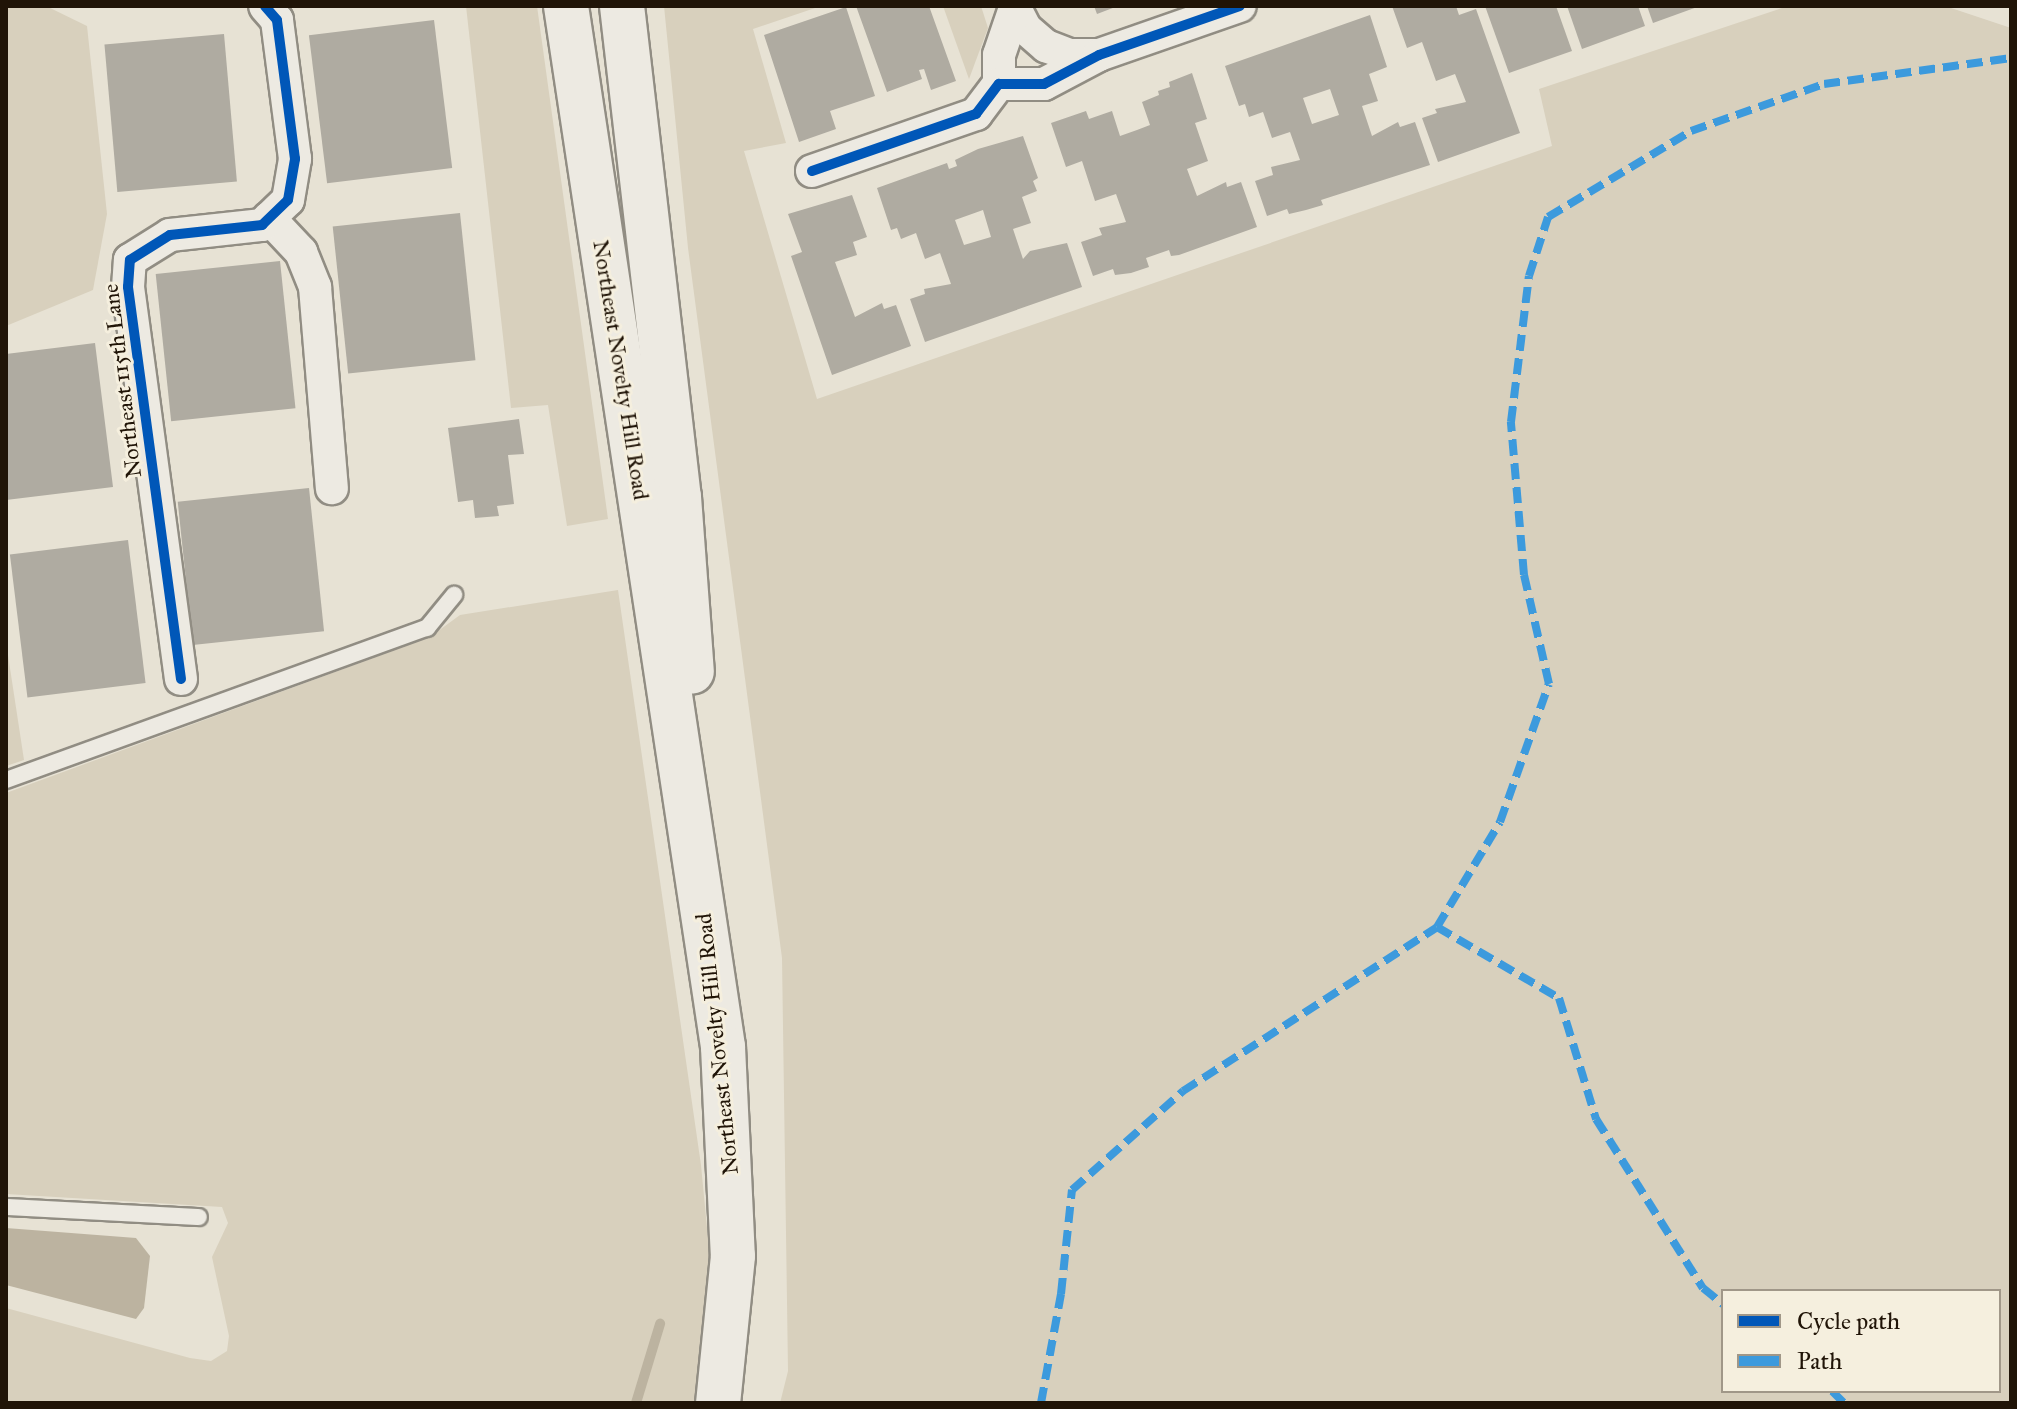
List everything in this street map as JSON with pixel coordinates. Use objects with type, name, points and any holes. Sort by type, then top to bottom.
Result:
[{"type":"main road","name":"Northeast Novelty Hill Road","points":[[566,6],[723,1047],[732,1196],[729,1313],[718,1403]]},
{"type":"main road","name":"Northeast Novelty Hill Road","points":[[622,6],[694,662],[678,733]]},
{"type":"street","points":[[265,6],[277,20],[295,159],[288,200],[269,218],[301,252],[315,287],[332,488]]},
{"type":"street","points":[[999,84],[1044,84],[1099,55],[1240,6]]},
{"type":"street","points":[[1014,7],[1025,28],[1046,46],[1069,55],[1099,55]]},
{"type":"street","points":[[812,171],[976,114],[999,84],[999,55],[1014,7]]},
{"type":"street","name":"Northeast 115th Lane","points":[[181,679],[128,287],[130,260],[170,235],[262,225],[269,218]]},
{"type":"lane","points":[[6,780],[427,628],[454,595]]},
{"type":"lane","points":[[6,1207],[199,1217]]},
{"type":"shaded area","points":[[6,6],[46,6],[87,26],[107,214],[93,290],[6,326]]},
{"type":"shaded area","points":[[466,6],[537,6],[608,519],[567,526],[548,405],[511,408]]},
{"type":"shaded area","points":[[664,6],[821,6],[753,29],[786,143],[744,151],[817,399],[1552,146],[1539,89],[1788,6],[1945,6],[2011,28],[2011,1403],[780,1403],[788,1371],[782,958],[688,248]]},
{"type":"shaded area","points":[[943,6],[981,6],[988,28],[969,79]]},
{"type":"shaded area","points":[[618,590],[701,1165],[712,1280],[708,1349],[695,1403],[6,1403],[6,1308],[211,1361],[227,1351],[229,1336],[212,1257],[228,1223],[222,1207],[6,1194],[6,793],[430,637],[460,615]]},
{"type":"shaded area","points":[[6,642],[24,760],[6,766]]},
{"type":"shaded area","points":[[6,1228],[136,1238],[150,1256],[144,1308],[136,1319],[6,1285]]},
{"type":"building","points":[[856,6],[929,6],[956,81],[931,90],[924,69],[919,70],[922,79],[887,92]]},
{"type":"building","points":[[1094,6],[1118,6],[1097,14]]},
{"type":"building","points":[[1392,6],[1456,6],[1459,15],[1476,9],[1520,133],[1438,162],[1422,118],[1437,113],[1435,109],[1466,102],[1455,74],[1436,81],[1422,42],[1407,48]]},
{"type":"building","points":[[1485,6],[1556,6],[1572,51],[1509,73]]},
{"type":"building","points":[[1567,6],[1638,6],[1645,26],[1582,49]]},
{"type":"building","points":[[1647,6],[1700,6],[1653,23]]},
{"type":"building","points":[[846,7],[875,96],[830,111],[836,129],[799,142],[764,35]]},
{"type":"building","points":[[1370,15],[1387,67],[1369,74],[1378,101],[1362,106],[1372,136],[1398,122],[1400,127],[1415,122],[1430,165],[1321,200],[1323,205],[1289,214],[1287,209],[1267,216],[1255,181],[1273,175],[1271,167],[1300,160],[1290,132],[1272,138],[1263,112],[1249,117],[1245,104],[1239,106],[1225,66]],"holes":[[[1330,89],[1339,115],[1312,124],[1303,98]]]},
{"type":"building","points":[[434,20],[452,168],[327,183],[309,35]]},
{"type":"building","points":[[224,34],[237,181],[117,192],[104,44]]},
{"type":"building","points":[[1192,73],[1207,119],[1195,123],[1208,161],[1187,169],[1197,196],[1226,182],[1227,187],[1241,182],[1257,227],[1179,255],[1171,256],[1169,250],[1146,258],[1149,267],[1131,273],[1115,275],[1113,269],[1093,276],[1081,242],[1102,235],[1099,228],[1126,222],[1116,194],[1095,201],[1082,161],[1066,167],[1051,123],[1086,111],[1089,119],[1112,111],[1120,136],[1137,130],[1150,125],[1142,102],[1170,87],[1169,82]]},
{"type":"building","points":[[1023,136],[1038,178],[1033,181],[1037,191],[1022,197],[1031,223],[1013,229],[1023,259],[1030,251],[1067,243],[1082,287],[925,342],[910,299],[925,294],[924,289],[951,284],[940,253],[925,259],[916,233],[901,239],[897,228],[891,230],[877,188],[947,163],[949,169],[957,166],[955,160],[978,149]],"holes":[[[983,210],[991,237],[964,245],[955,220]]]},
{"type":"building","points":[[852,195],[867,237],[853,242],[857,255],[835,262],[855,317],[882,303],[884,309],[896,305],[911,346],[832,375],[791,256],[802,252],[788,214]]},
{"type":"building","points":[[460,213],[475,360],[348,374],[333,226]]},
{"type":"building","points":[[280,261],[295,408],[171,421],[156,274]]},
{"type":"building","points":[[95,343],[113,487],[6,500],[6,354]]},
{"type":"building","points":[[519,419],[524,454],[508,455],[514,504],[497,506],[499,516],[475,518],[473,500],[458,502],[448,428]]},
{"type":"building","points":[[309,488],[324,631],[193,645],[178,502]]},
{"type":"building","points":[[128,540],[146,683],[27,697],[10,555]]},
{"type":"waterway","points":[[636,1403],[660,1324]]},
{"type":"marked path","points":[[1041,1403],[1061,1294],[1072,1190],[1183,1091],[1437,927],[1500,822],[1549,684],[1524,575],[1511,422],[1529,276],[1548,217],[1691,131],[1824,84],[2011,58]]},
{"type":"marked path","points":[[1437,927],[1559,998],[1596,1119],[1703,1288],[1721,1302]]},
{"type":"marked path","points":[[1834,1393],[1844,1403]]},
{"type":"cycle path","points":[[181,679],[128,287],[130,260],[170,235],[262,225],[288,200],[295,159],[277,20],[265,6]]},
{"type":"cycle path","points":[[812,171],[976,114],[999,84],[1044,84],[1099,55],[1240,6]]}]
